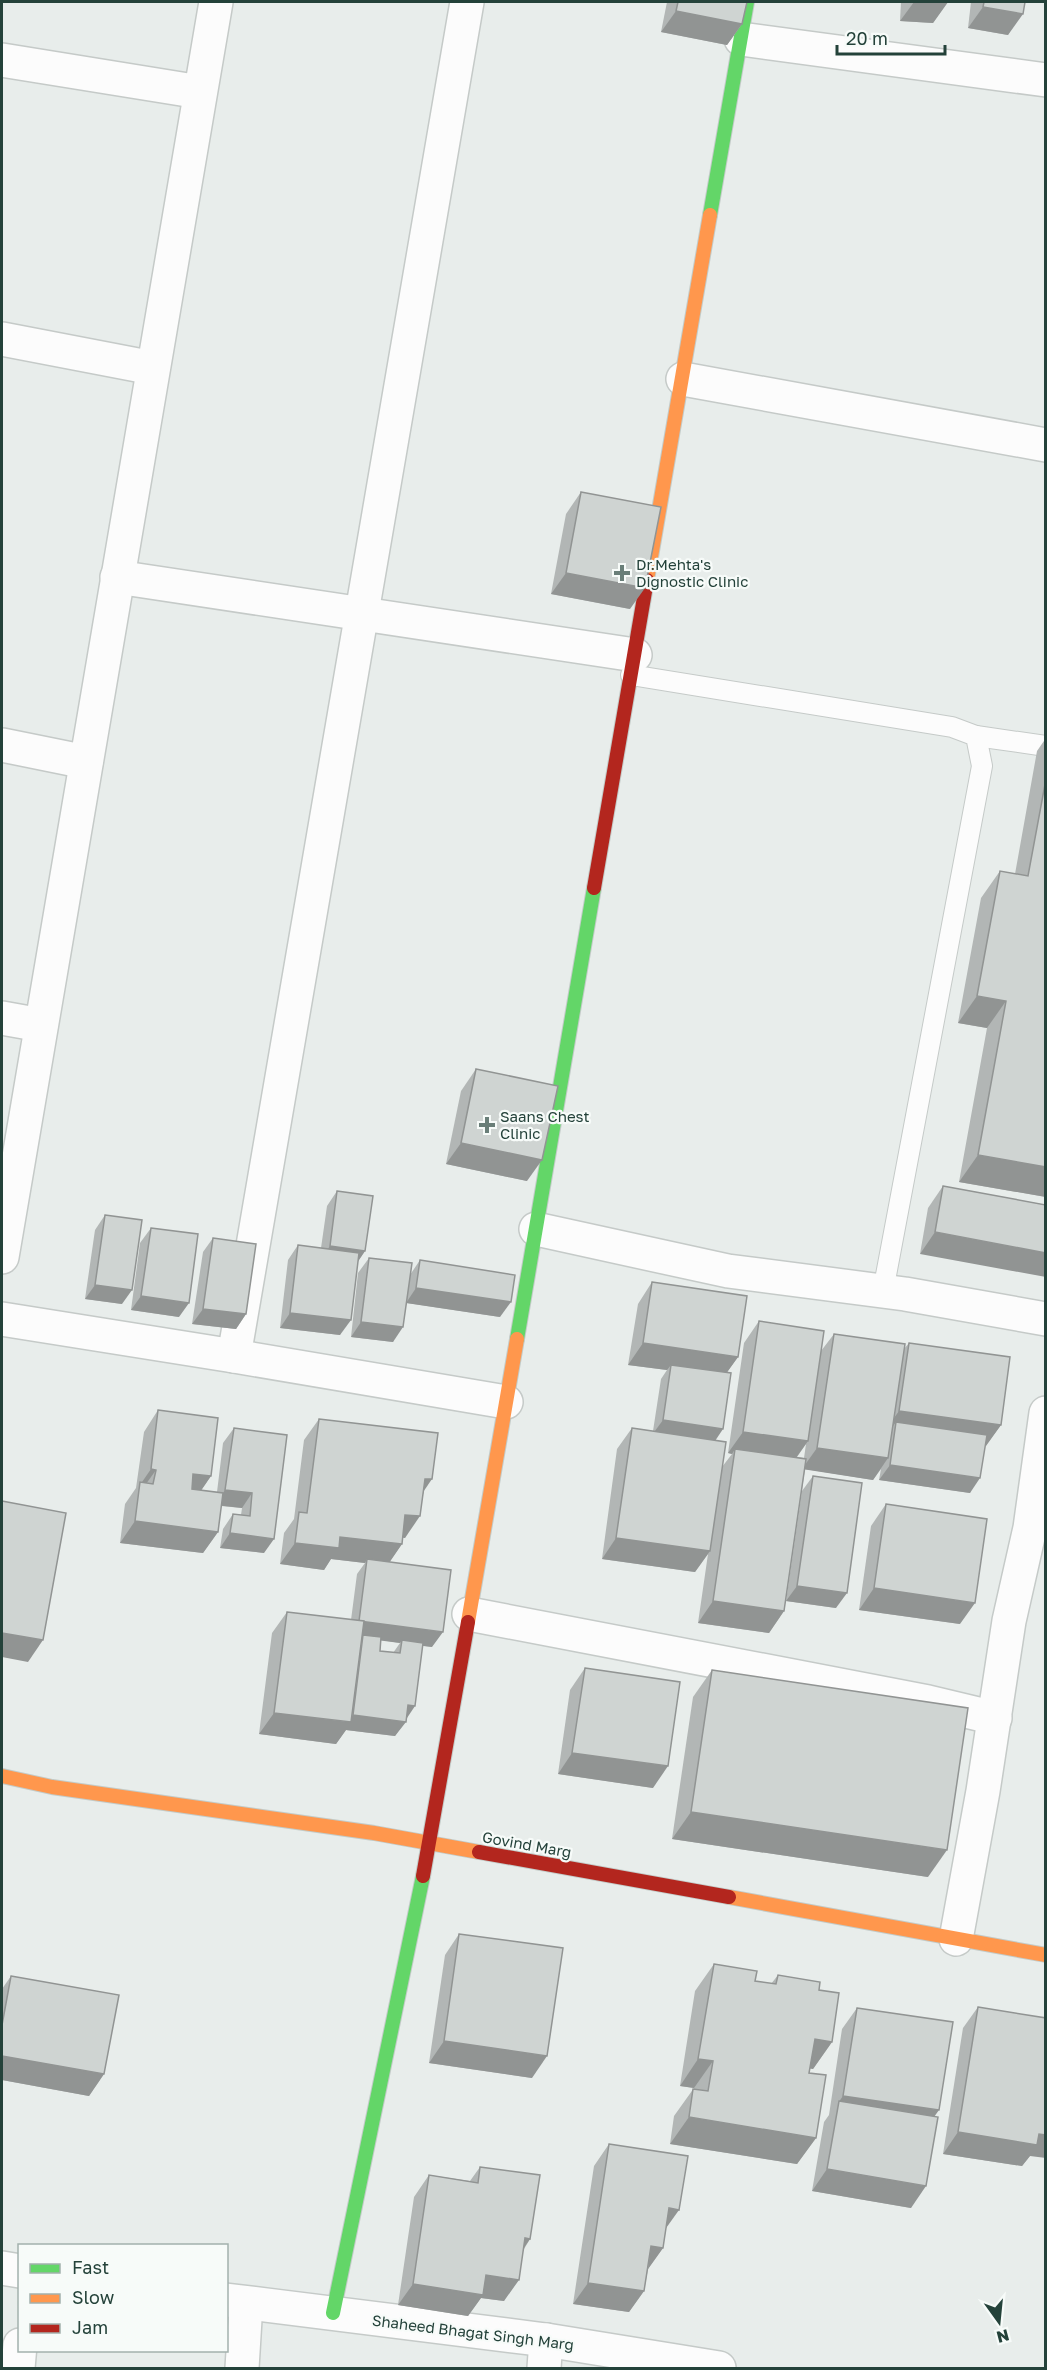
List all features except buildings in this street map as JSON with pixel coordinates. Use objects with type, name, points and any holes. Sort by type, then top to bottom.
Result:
[{"type":"street","points":[[2,1257],[216,2]]},
{"type":"street","points":[[234,1356],[467,2]]},
{"type":"street","points":[[333,2313],[430,1843],[747,2]]},
{"type":"street","points":[[741,39],[1046,80]]},
{"type":"street","points":[[2,60],[200,92]]},
{"type":"street","points":[[2,339],[153,368]]},
{"type":"street","points":[[682,379],[1046,445]]},
{"type":"street","points":[[117,577],[362,614],[633,665]]},
{"type":"street","points":[[2,745],[86,762]]},
{"type":"street","points":[[2,1018],[41,1025]]},
{"type":"street","points":[[536,1229],[728,1271],[884,1291],[1046,1319]]},
{"type":"street","points":[[2,1319],[506,1402]]},
{"type":"street","points":[[956,1939],[1009,1621],[1030,1528],[1046,1413]]},
{"type":"street","points":[[469,1614],[928,1702],[994,1718]]},
{"type":"street","name":"Govind Marg","points":[[2,1776],[52,1787],[374,1833],[1046,1955]]},
{"type":"street","points":[[2,2268],[18,2271]]},
{"type":"street","points":[[236,2302],[242,2368]]},
{"type":"street","name":"Shaheed Bhagat Singh Marg","points":[[236,2302],[333,2313],[545,2354],[719,2368]]},
{"type":"street","points":[[18,2368],[19,2352]]},
{"type":"lane","points":[[633,665],[952,728],[976,736],[1046,746]]},
{"type":"lane","points":[[884,1291],[982,766],[976,736]]},
{"type":"traffic: fast","points":[[710,215],[747,2]]},
{"type":"traffic: fast","points":[[517,1339],[594,888]]},
{"type":"traffic: fast","points":[[333,2313],[423,1876]]},
{"type":"traffic: slow","points":[[647,580],[710,215]]},
{"type":"traffic: slow","points":[[468,1622],[517,1339]]},
{"type":"traffic: slow","points":[[2,1776],[52,1787],[374,1833],[479,1852]]},
{"type":"traffic: slow","points":[[729,1897],[1046,1955]]},
{"type":"traffic: jam","points":[[594,888],[647,580]]},
{"type":"traffic: jam","points":[[423,1876],[468,1622]]},
{"type":"traffic: jam","points":[[479,1852],[729,1897]]},
{"type":"place","name":"Dr.Mehta's Dignostic Clinic","points":[[622,573]]},
{"type":"place","name":"Saans Chest Clinic","points":[[487,1125]]}]
